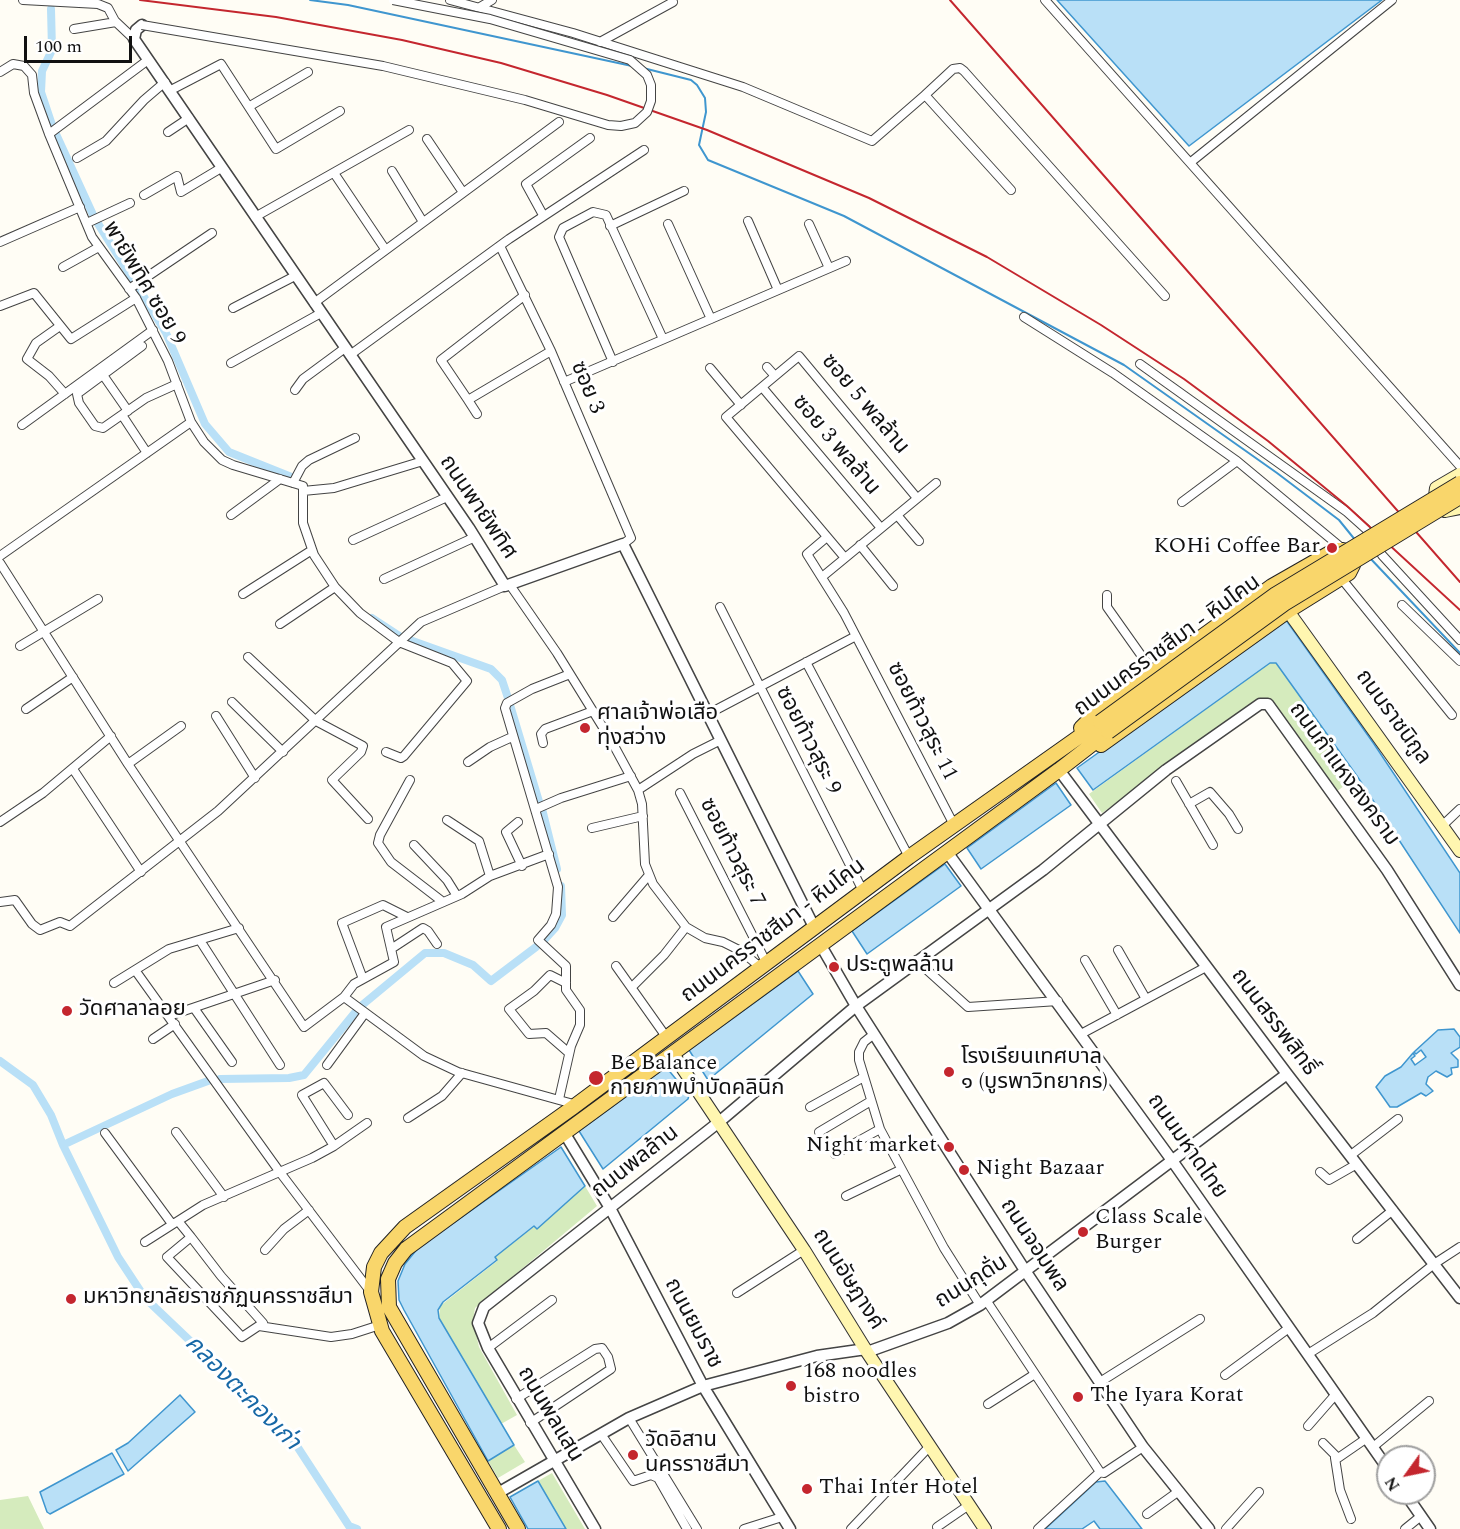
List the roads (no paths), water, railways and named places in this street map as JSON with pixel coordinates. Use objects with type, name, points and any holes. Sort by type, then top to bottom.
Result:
[{"type":"main road","points":[[1459,508],[1445,510],[1438,504],[1436,488],[1460,474]]},
{"type":"main road","name":"ถนนนครราชสีมา - หินโคน","points":[[499,1529],[380,1325],[371,1292],[374,1267],[391,1239],[577,1105],[909,857],[1058,751],[1104,727],[1276,594],[1460,483]]},
{"type":"main road","points":[[1064,767],[1104,727],[1284,603],[1459,508]]},
{"type":"main road","points":[[518,1529],[389,1307],[388,1279],[395,1263],[406,1249],[1064,767],[1113,738],[1288,610],[1349,573],[1353,565],[1351,556],[1343,550],[1335,549],[1272,586],[1095,714],[1058,751]]},
{"type":"main road","name":"ถนนราชนิกูล","points":[[1288,610],[1460,851]]},
{"type":"main road","points":[[814,927],[820,944]]},
{"type":"main road","points":[[666,1039],[673,1054]]},
{"type":"main road","name":"ถนนอัษฎางค์","points":[[673,1054],[804,1250],[929,1447],[985,1529]]},
{"type":"main road","points":[[556,1120],[565,1134]]},
{"type":"main road","points":[[483,1502],[498,1494]]},
{"type":"street","points":[[23,0],[98,4],[108,8],[116,22],[134,39]]},
{"type":"street","points":[[134,39],[136,30],[142,25],[383,66],[525,100],[608,125],[621,126],[635,123],[647,112],[651,101],[651,85],[647,75],[630,60],[490,19],[393,0]]},
{"type":"street","points":[[450,0],[600,42],[743,87],[872,141],[953,69],[960,68],[1165,296]]},
{"type":"street","points":[[480,7],[492,0]]},
{"type":"street","points":[[1045,0],[1460,466]]},
{"type":"street","points":[[1191,162],[1392,0]]},
{"type":"street","points":[[600,42],[673,2]]},
{"type":"street","points":[[74,29],[116,22]]},
{"type":"street","name":"ถนนพายัพทิศ","points":[[134,39],[507,585],[623,544]]},
{"type":"street","points":[[49,134],[148,60]]},
{"type":"street","name":"พายัพทิศ ซอย 9","points":[[0,72],[13,64],[24,66],[32,75],[34,93],[49,134],[87,223],[99,247],[136,298],[153,330],[191,422],[204,442],[222,460],[293,483],[303,489],[334,488],[423,461]]},
{"type":"street","points":[[77,158],[106,141],[144,100],[168,86],[221,64],[276,149],[340,111]]},
{"type":"street","points":[[250,106],[308,72]]},
{"type":"street","points":[[925,95],[1011,190]]},
{"type":"street","points":[[168,132],[189,118]]},
{"type":"street","points":[[314,303],[462,191],[559,122]]},
{"type":"street","points":[[255,218],[409,130]]},
{"type":"street","points":[[543,216],[526,184],[590,138]]},
{"type":"street","points":[[427,139],[462,191]]},
{"type":"street","points":[[295,390],[303,379],[348,352],[543,216],[644,150]]},
{"type":"street","points":[[144,195],[177,176],[181,192],[221,168]]},
{"type":"street","points":[[392,171],[423,222]]},
{"type":"street","points":[[334,173],[385,249]]},
{"type":"street","points":[[610,226],[684,191]]},
{"type":"street","points":[[87,223],[130,203]]},
{"type":"street","points":[[0,242],[80,207]]},
{"type":"street","points":[[613,362],[559,237],[563,228],[594,212],[606,215],[663,339]]},
{"type":"street","points":[[748,220],[778,290]]},
{"type":"street","points":[[668,224],[711,319]]},
{"type":"street","points":[[809,224],[829,268]]},
{"type":"street","points":[[129,288],[212,233]]},
{"type":"street","name":"ซอย 3","points":[[500,246],[551,351],[631,538],[623,544]]},
{"type":"street","points":[[63,267],[99,247]]},
{"type":"street","points":[[564,382],[846,261]]},
{"type":"street","points":[[233,308],[295,276]]},
{"type":"street","points":[[0,306],[34,293],[71,339],[136,298]]},
{"type":"street","points":[[477,414],[441,360],[525,295]]},
{"type":"street","points":[[231,363],[321,313]]},
{"type":"street","points":[[1024,317],[1113,373],[1237,461],[1343,550]]},
{"type":"street","points":[[60,326],[36,343],[27,359],[45,372],[65,394]]},
{"type":"street","points":[[22,425],[153,330]]},
{"type":"street","points":[[142,346],[79,392],[79,403],[98,428],[164,388],[177,384]]},
{"type":"street","points":[[468,400],[551,351]]},
{"type":"street","name":"ซอย 5 พลล้าน","points":[[844,558],[726,417],[799,356],[918,498]]},
{"type":"street","points":[[1140,364],[1347,512],[1366,529],[1382,555],[1439,629],[1460,661]]},
{"type":"street","points":[[767,367],[775,376]]},
{"type":"street","points":[[710,368],[741,405]]},
{"type":"street","points":[[103,375],[147,453]]},
{"type":"street","name":"ซอย 3 พลล้าน","points":[[762,387],[881,528]]},
{"type":"street","points":[[0,556],[191,422]]},
{"type":"street","points":[[293,483],[302,466],[309,460],[355,438]]},
{"type":"street","points":[[1182,502],[1237,461]]},
{"type":"street","points":[[231,515],[280,479]]},
{"type":"street","points":[[822,577],[936,483]]},
{"type":"street","points":[[303,489],[303,523],[312,550],[335,587],[360,613],[399,642],[452,663],[467,681],[404,756],[400,758],[386,752]]},
{"type":"street","points":[[353,540],[447,497]]},
{"type":"street","points":[[897,515],[919,541]]},
{"type":"street","points":[[384,579],[475,537]]},
{"type":"street","name":"ซอยท้าวสุระ 11","points":[[827,537],[807,554],[856,636],[954,825]]},
{"type":"street","points":[[623,544],[814,927]]},
{"type":"street","points":[[860,545],[893,586]]},
{"type":"street","points":[[243,594],[312,550]]},
{"type":"street","points":[[0,563],[128,764],[275,980],[304,1027],[344,997],[354,984],[394,962],[386,927],[458,896],[489,876],[522,866],[549,854]]},
{"type":"street","points":[[1341,578],[1452,715]]},
{"type":"street","points":[[0,902],[15,900],[32,924],[40,930],[60,922],[70,926],[180,842],[283,752],[421,622],[507,585],[570,674],[638,790],[643,816],[645,864],[649,875],[686,927],[705,939],[723,942],[763,964]]},
{"type":"street","points":[[280,624],[335,587]]},
{"type":"street","points":[[1107,595],[1107,607],[1153,672]]},
{"type":"street","points":[[20,646],[98,599]]},
{"type":"street","points":[[1402,604],[1460,640]]},
{"type":"street","name":"ซอยท้าวสุระ 9","points":[[720,607],[863,891]]},
{"type":"street","points":[[708,714],[856,636]]},
{"type":"street","points":[[248,657],[316,721],[363,746],[361,752],[332,780],[368,819]]},
{"type":"street","points":[[806,662],[909,857]]},
{"type":"street","points":[[559,1099],[569,1053],[580,1025],[580,1010],[566,990],[566,966],[538,940],[551,925],[556,914],[558,887],[505,708],[507,703],[570,674]]},
{"type":"street","points":[[26,709],[73,677]]},
{"type":"street","points":[[232,702],[283,752]]},
{"type":"street","name":"ถนนกำแหงสงคราม","points":[[1098,824],[1166,770],[1260,704],[1268,704],[1387,870],[1460,985]]},
{"type":"street","points":[[543,743],[541,734],[545,729],[593,711]]},
{"type":"street","points":[[216,716],[255,777]]},
{"type":"street","points":[[128,764],[181,726]]},
{"type":"street","points":[[2,818],[73,769],[111,736]]},
{"type":"street","points":[[468,762],[490,747],[512,737]]},
{"type":"street","points":[[638,790],[693,754],[721,740]]},
{"type":"street","name":"ถนนสรรพสิทธิ์","points":[[1064,767],[1098,824],[1460,1298]]},
{"type":"street","points":[[73,769],[141,872]]},
{"type":"street","points":[[536,809],[561,798],[631,776]]},
{"type":"street","points":[[410,780],[380,835],[378,843],[391,862],[443,902]]},
{"type":"street","points":[[1176,781],[1213,845]]},
{"type":"street","points":[[1189,804],[1210,792],[1229,813],[1238,829]]},
{"type":"street","name":"ซอยท้าวสุระ 7","points":[[680,793],[763,964]]},
{"type":"street","points":[[1443,825],[1460,809]]},
{"type":"street","points":[[592,828],[643,816]]},
{"type":"street","points":[[447,820],[479,841],[489,876]]},
{"type":"street","points":[[518,822],[506,832],[522,866]]},
{"type":"street","name":"ถนนพลล้าน","points":[[479,1317],[484,1307],[719,1122],[856,1006],[916,960],[1043,870],[1098,824]]},
{"type":"street","points":[[414,845],[447,880],[458,896]]},
{"type":"street","name":"ถนนมหาดไทย","points":[[947,852],[1058,1001],[1376,1451]]},
{"type":"street","points":[[613,917],[649,875]]},
{"type":"street","points":[[363,979],[342,923],[383,905],[407,918]]},
{"type":"street","points":[[633,986],[664,956],[686,927]]},
{"type":"street","points":[[114,983],[169,949],[201,942],[239,928]]},
{"type":"street","points":[[391,949],[423,928],[428,930],[437,944]]},
{"type":"street","points":[[201,942],[280,1065]]},
{"type":"street","name":"ถนนจอมพล","points":[[820,944],[856,1006],[1026,1272],[1143,1447],[1209,1529]]},
{"type":"street","points":[[1118,950],[1146,999]]},
{"type":"street","points":[[916,960],[968,1007],[1058,1001]]},
{"type":"street","points":[[1085,960],[1117,1015]]},
{"type":"street","points":[[616,966],[633,986],[666,1039]]},
{"type":"street","points":[[1081,1034],[1206,968]]},
{"type":"street","points":[[135,970],[279,1171],[371,1292]]},
{"type":"street","points":[[566,983],[550,975],[531,994],[509,1009],[529,1034],[546,1033],[569,1053]]},
{"type":"street","points":[[153,1039],[172,1020],[194,1008],[275,980]]},
{"type":"street","points":[[344,997],[424,1056],[462,1073],[577,1105]]},
{"type":"street","points":[[194,1008],[232,1062]]},
{"type":"street","points":[[327,1065],[365,1013]]},
{"type":"street","points":[[874,1034],[864,1042],[859,1052],[880,1129],[900,1170],[983,1303],[1035,1374],[1100,1472]]},
{"type":"street","points":[[408,1118],[442,1096],[462,1073]]},
{"type":"street","name":"ถนนกุดั่น","points":[[498,1494],[629,1418],[703,1386],[817,1356],[867,1351],[948,1323],[983,1303],[1026,1272],[1035,1262],[1287,1074]]},
{"type":"street","points":[[810,1107],[864,1077]]},
{"type":"street","points":[[334,1146],[302,1095],[324,1083],[348,1115]]},
{"type":"street","points":[[819,1132],[871,1101]]},
{"type":"street","points":[[1320,1173],[1329,1180],[1398,1119]]},
{"type":"street","points":[[145,1242],[203,1205],[334,1146],[367,1123]]},
{"type":"street","points":[[835,1154],[880,1129]]},
{"type":"street","points":[[176,1132],[224,1197]]},
{"type":"street","points":[[105,1133],[175,1223],[191,1237],[262,1323],[242,1338],[167,1257],[191,1237]]},
{"type":"street","name":"ถนนยมราช","points":[[565,1134],[610,1208],[703,1386],[790,1529]]},
{"type":"street","points":[[846,1196],[900,1170]]},
{"type":"street","points":[[265,1250],[287,1227],[309,1210]]},
{"type":"street","points":[[1357,1239],[1393,1210]]},
{"type":"street","points":[[1308,1354],[1373,1313],[1434,1264],[1460,1247]]},
{"type":"street","points":[[737,1293],[804,1250]]},
{"type":"street","points":[[488,1348],[552,1300]]},
{"type":"street","name":"ถนนพลแสน","points":[[479,1317],[480,1329],[488,1348],[530,1423],[595,1529]]},
{"type":"street","points":[[1100,1382],[1200,1319]]},
{"type":"street","points":[[259,1326],[298,1334],[331,1337],[352,1334],[380,1325]]},
{"type":"street","points":[[1225,1375],[1289,1328]]},
{"type":"street","points":[[516,1399],[595,1349],[602,1348],[608,1356],[611,1369],[530,1423]]},
{"type":"street","points":[[988,1404],[1035,1374]]},
{"type":"street","points":[[1308,1426],[1336,1394]]},
{"type":"street","points":[[1335,1458],[1370,1442],[1429,1401]]},
{"type":"street","points":[[629,1418],[697,1529]]},
{"type":"street","points":[[601,1434],[631,1479],[635,1481],[651,1475],[658,1478],[687,1529]]},
{"type":"street","points":[[1323,1443],[1335,1458],[1340,1490],[1351,1519]]},
{"type":"street","points":[[851,1529],[929,1447]]},
{"type":"street","points":[[1038,1529],[1100,1472],[1104,1473],[1143,1447]]},
{"type":"street","points":[[1147,1514],[1179,1491]]},
{"type":"street","points":[[1226,1529],[1259,1492]]},
{"type":"street","points":[[937,1527],[969,1505]]},
{"type":"street","points":[[1413,1505],[1430,1529]]},
{"type":"street","points":[[1405,1529],[1421,1516]]},
{"type":"street","points":[[744,1529],[782,1517]]},
{"type":"water","points":[[1057,0],[1382,0],[1189,146]]},
{"type":"water","points":[[1286,620],[1374,744],[1460,873],[1460,933],[1357,776],[1276,663],[1270,663],[1093,790],[1077,768]]},
{"type":"water","points":[[1056,783],[1071,805],[981,869],[967,848]]},
{"type":"water","points":[[945,864],[961,886],[867,954],[852,931]]},
{"type":"water","points":[[798,971],[813,994],[708,1080],[689,1050]]},
{"type":"water","points":[[1454,1029],[1460,1037],[1460,1047],[1451,1053],[1458,1060],[1458,1067],[1451,1068],[1452,1074],[1447,1077],[1436,1071],[1428,1077],[1426,1084],[1433,1091],[1426,1096],[1421,1093],[1397,1107],[1390,1107],[1376,1087],[1385,1076],[1401,1067],[1413,1053],[1415,1056],[1411,1059],[1415,1065],[1426,1057],[1421,1050],[1416,1054],[1414,1052],[1438,1030]]},
{"type":"water","points":[[666,1067],[689,1095],[688,1099],[603,1169],[579,1131]]},
{"type":"water","points":[[561,1147],[585,1186],[537,1229],[534,1226],[495,1257],[497,1260],[443,1302],[438,1310],[439,1318],[514,1445],[488,1461],[399,1300],[398,1281],[405,1264],[418,1248]]},
{"type":"water","points":[[180,1395],[195,1412],[128,1471],[116,1450],[128,1443]]},
{"type":"water","points":[[112,1453],[124,1474],[50,1514],[47,1512],[40,1492]]},
{"type":"water","points":[[538,1481],[566,1529],[528,1529],[510,1497]]},
{"type":"water","points":[[1105,1481],[1142,1529],[1100,1529],[1094,1521],[1082,1529],[1045,1529],[1096,1482]]},
{"type":"waterway","points":[[310,0],[348,5],[632,66]]},
{"type":"waterway","name":"คลองตะคองเก่า","points":[[51,9],[52,50],[42,71],[41,92],[53,128]]},
{"type":"waterway","points":[[643,68],[691,80],[697,85],[705,98],[706,112],[699,145],[708,160],[844,216],[1124,365],[1277,473],[1339,520],[1356,541]]},
{"type":"waterway","name":"คลองตะคองเก่า","points":[[55,132],[94,217]]},
{"type":"waterway","name":"คลองตะคองเก่า","points":[[97,222],[134,281]]},
{"type":"waterway","name":"คลองตะคองเก่า","points":[[138,287],[166,333],[205,424],[229,452],[294,478]]},
{"type":"waterway","points":[[1369,557],[1460,653]]},
{"type":"waterway","name":"คลองตะคองเก่า","points":[[372,618],[401,637]]},
{"type":"waterway","name":"คลองตะคองเก่า","points":[[407,639],[491,669],[502,680],[508,698]]},
{"type":"waterway","name":"คลองตะคองเก่า","points":[[510,705],[540,805]]},
{"type":"waterway","name":"คลองตะคองเก่า","points":[[542,809],[557,869]]},
{"type":"waterway","name":"คลองตะคองเก่า","points":[[545,939],[555,928],[562,915],[561,886]]},
{"type":"waterway","name":"คลองตะคองเก่า","points":[[361,1006],[425,953],[444,953],[473,965],[491,981],[536,947]]},
{"type":"waterway","name":"คลองตะคองเก่า","points":[[220,1079],[289,1078],[304,1075],[357,1010]]},
{"type":"waterway","name":"คลองตะคองเก่า","points":[[0,1061],[33,1085],[51,1115],[63,1145],[118,1257],[145,1298],[291,1437],[349,1526],[357,1529]]},
{"type":"waterway","name":"คลองตะคองเก่า","points":[[63,1145],[172,1094],[208,1081]]},
{"type":"railway","points":[[140,0],[276,17],[402,40],[501,63],[607,95],[707,130],[869,198],[987,257],[1101,325],[1184,379],[1268,441],[1347,506],[1460,610]]},
{"type":"railway","points":[[950,0],[1460,582]]},
{"type":"place","name":"KOHi Coffee Bar","points":[[1332,548]]},
{"type":"place","name":"ศาลเจ้าพ่อเสือ ทุ่งสว่าง","points":[[585,728]]},
{"type":"place","name":"ประตูพลล้าน","points":[[834,967]]},
{"type":"place","name":"วัดศาลาลอย","points":[[67,1011]]},
{"type":"place","name":"โรงเรียนเทศบาล ๑ (บูรพาวิทยากร)","points":[[949,1072]]},
{"type":"place","name":"Be Balance กายภาพบำบัดคลินิก","points":[[596,1078]]},
{"type":"place","name":"Night market","points":[[949,1147]]},
{"type":"place","name":"Night Bazaar","points":[[964,1170]]},
{"type":"place","name":"Class Scale Burger","points":[[1083,1232]]},
{"type":"place","name":"มหาวิทยาลัยราชภัฏนครราชสีมา","points":[[71,1299]]},
{"type":"place","name":"168 noodles bistro","points":[[791,1386]]},
{"type":"place","name":"The Iyara Korat","points":[[1078,1397]]},
{"type":"place","name":"วัดอิสาน นครราชสีมา","points":[[633,1455]]},
{"type":"place","name":"Thai Inter Hotel","points":[[807,1489]]}]
